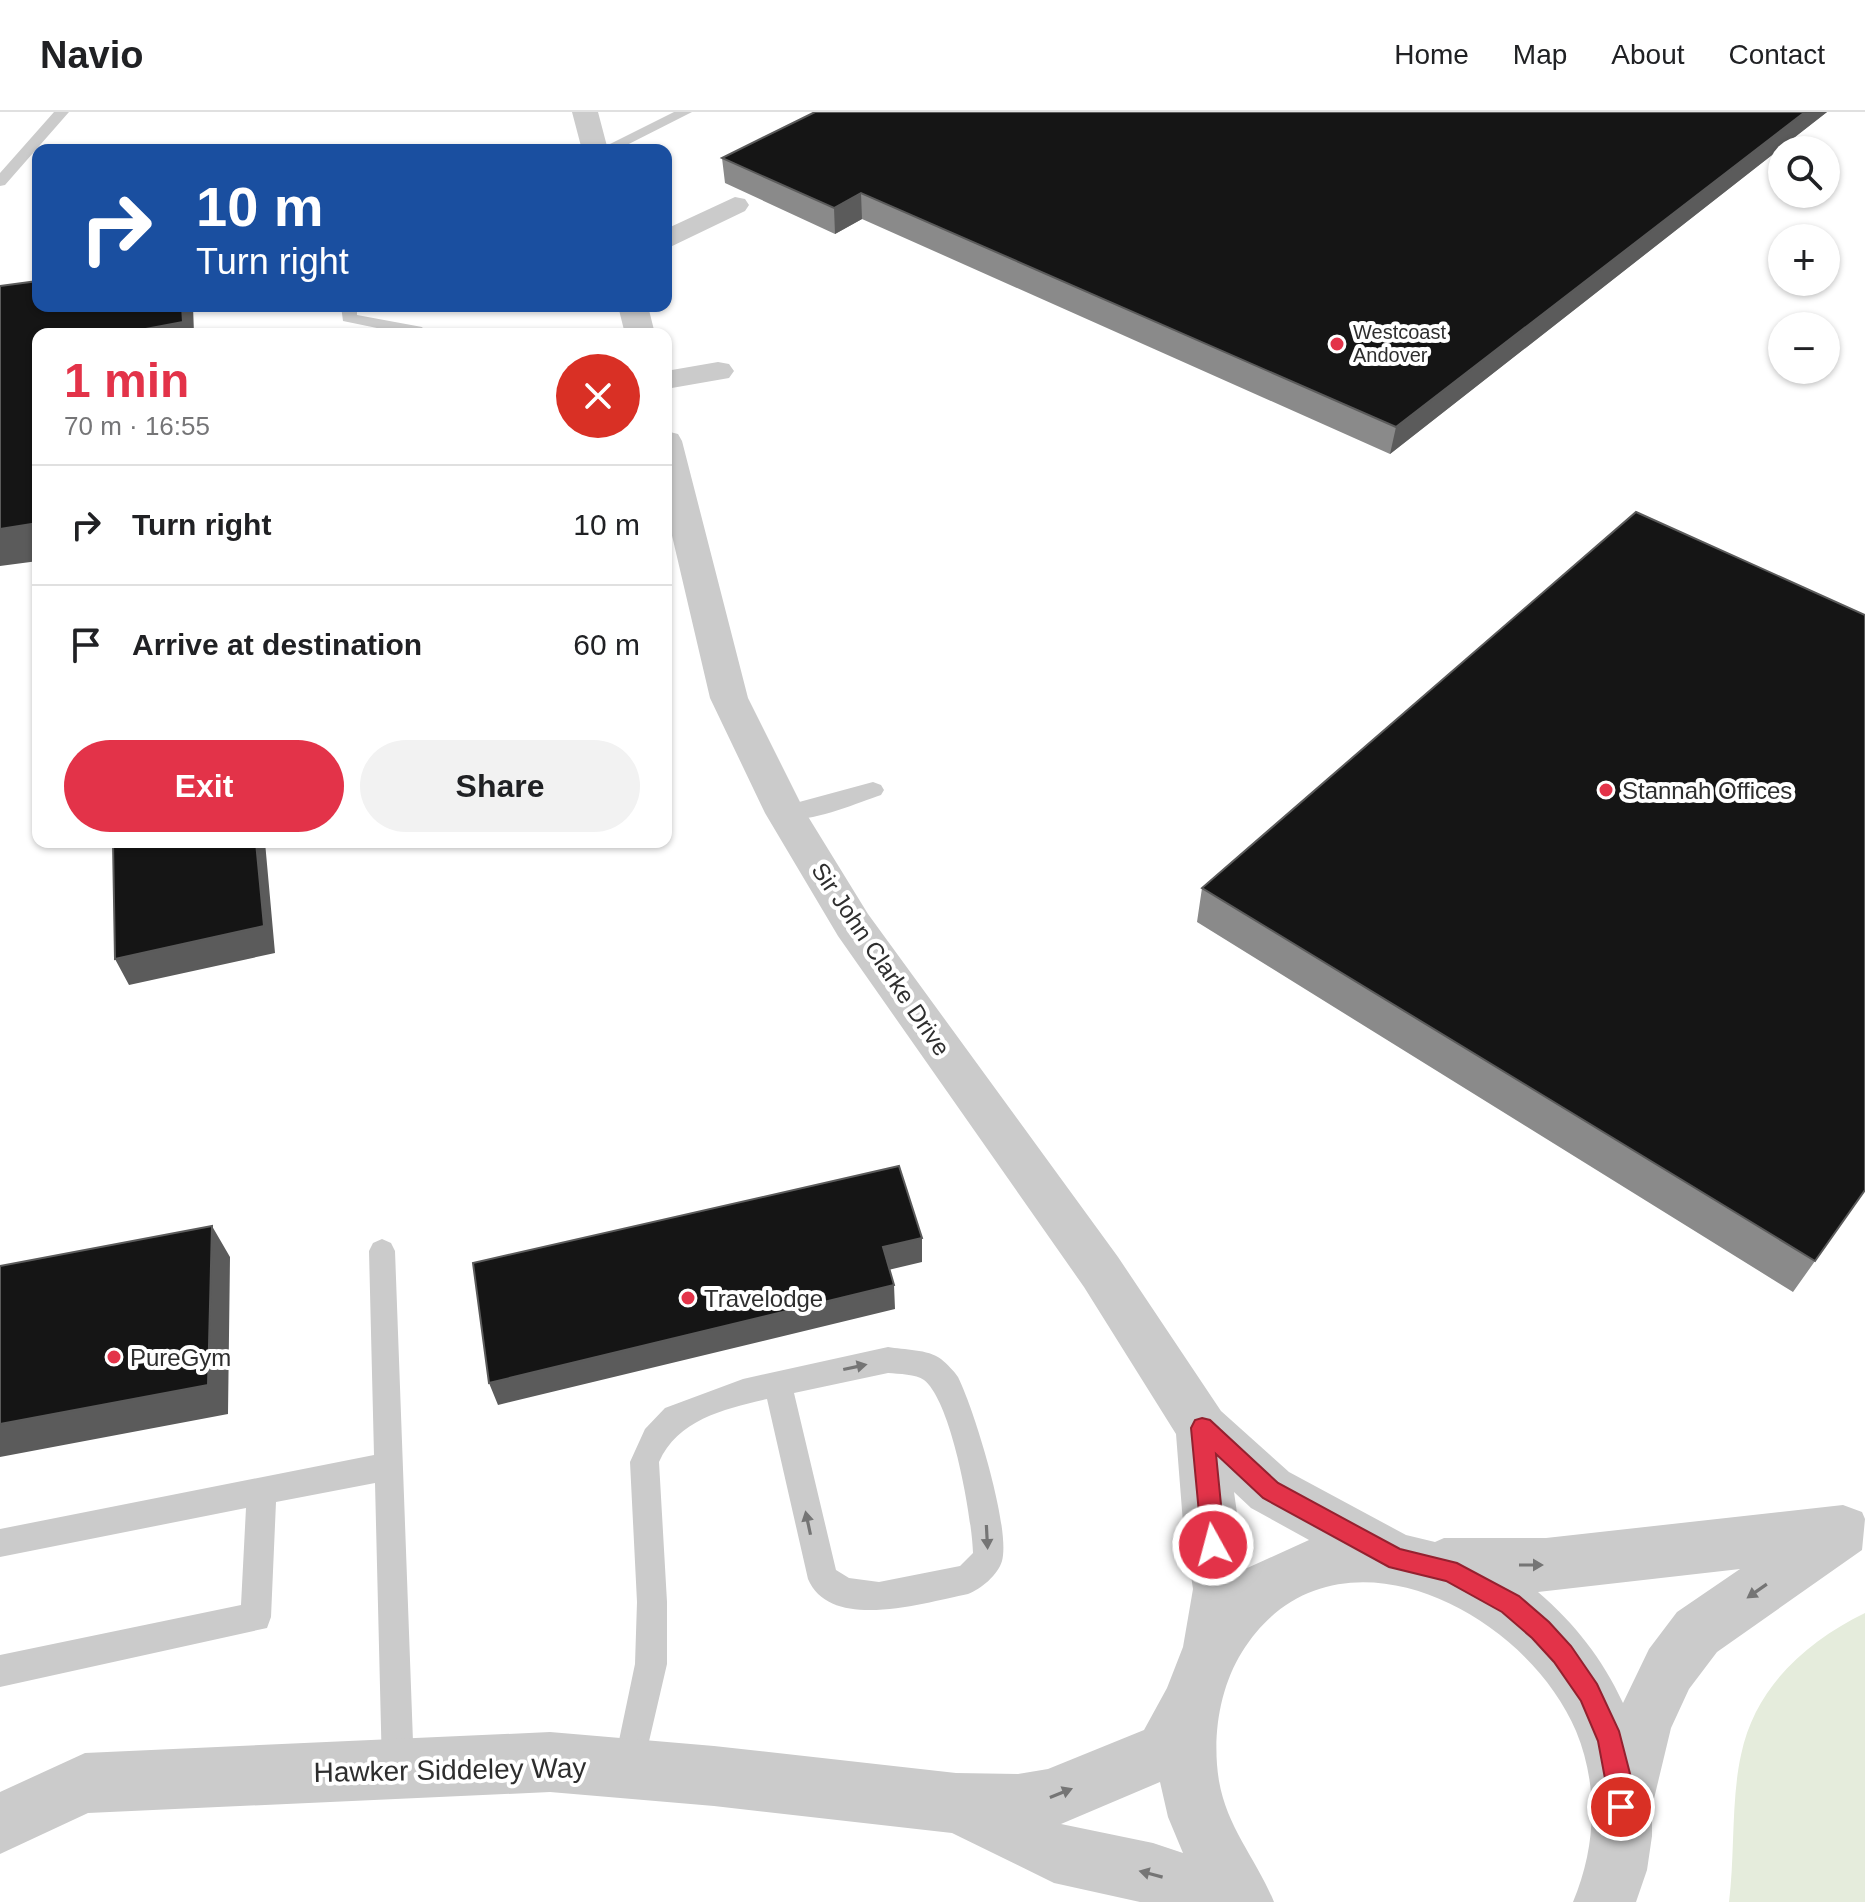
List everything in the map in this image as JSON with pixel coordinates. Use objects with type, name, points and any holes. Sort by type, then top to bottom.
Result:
[{"type":"street","points":[[585,112],[593,144]]},
{"type":"street","points":[[672,237],[735,205]]},
{"type":"street","points":[[672,379],[718,371]]},
{"type":"street","name":"Sir John Clarke Drive","points":[[672,465],[729,698],[785,813],[853,925],[1101,1272],[1202,1428]]},
{"type":"street","points":[[1202,1428],[1270,1490],[1411,1562],[1546,1565],[1854,1525]]},
{"type":"street","points":[[1202,1428],[1210,1523],[1221,1589],[1200,1677],[1188,1766],[1205,1836],[1243,1902]]},
{"type":"street","points":[[1621,1825],[1643,1725],[1669,1669],[1697,1632],[1854,1525]]},
{"type":"street","points":[[1200,1677],[1238,1610],[1275,1580],[1326,1560],[1376,1555],[1449,1571],[1511,1604],[1563,1654],[1589,1692],[1610,1739],[1622,1789],[1621,1849],[1611,1889],[1604,1902]]},
{"type":"street","name":"Hawker Siddeley Way","points":[[0,1824],[85,1783],[550,1762],[956,1803],[1018,1804],[1048,1799],[1165,1751],[1200,1677]]},
{"type":"street","points":[[956,1803],[1054,1853],[1153,1874],[1203,1891],[1223,1902]]},
{"type":"lane","points":[[36,144],[62,112]]},
{"type":"lane","points":[[618,144],[685,112]]},
{"type":"lane","points":[[12,174],[32,149]]},
{"type":"lane","points":[[349,312],[349,318],[401,328]]},
{"type":"lane","points":[[785,813],[822,806],[873,790]]},
{"type":"lane","points":[[382,1251],[398,1769]]},
{"type":"lane","points":[[629,1769],[651,1664],[652,1602],[644,1462],[655,1438],[675,1417],[778,1384],[888,1360],[929,1366],[946,1383],[963,1425],[987,1529],[988,1559],[968,1579],[879,1597],[845,1592],[823,1579],[778,1384]]},
{"type":"lane","points":[[0,1543],[389,1466]]},
{"type":"lane","points":[[0,1671],[256,1617],[262,1491]]},
{"type":"green space","points":[[1865,1613],[1865,1902],[1729,1902],[1738,1772],[1748,1731],[1758,1708],[1786,1669],[1804,1653]]},
{"type":"building","name":"Westcoast Andover","points":[[815,112],[1805,112],[1774,136],[1768,136],[1768,140],[1396,427],[861,193],[834,208],[722,158]]},
{"type":"building","points":[[32,282],[32,312],[182,312],[183,322],[151,328],[32,328],[32,524],[0,529],[0,286]]},
{"type":"building","name":"Stannah Offices","points":[[1636,512],[1865,615],[1865,1190],[1815,1261],[1202,888]]},
{"type":"building","points":[[113,848],[257,848],[264,926],[115,959]]},
{"type":"building","name":"Travelodge","points":[[899,1166],[922,1238],[883,1247],[894,1285],[489,1383],[473,1263]]},
{"type":"building","name":"PureGym","points":[[212,1226],[208,1385],[0,1424],[0,1266]]},
{"type":"place","name":"Westcoast Andover","points":[[1337,344]]},
{"type":"place","name":"Stannah Offices","points":[[1606,790]]},
{"type":"place","name":"Travelodge","points":[[688,1298]]},
{"type":"place","name":"PureGym","points":[[114,1357]]},
{"type":"route","points":[[1213,1545],[1202,1428],[1270,1490],[1397,1559],[1449,1571],[1511,1604],[1541,1630],[1563,1654],[1589,1692],[1610,1739],[1622,1789],[1621,1807]]}]
